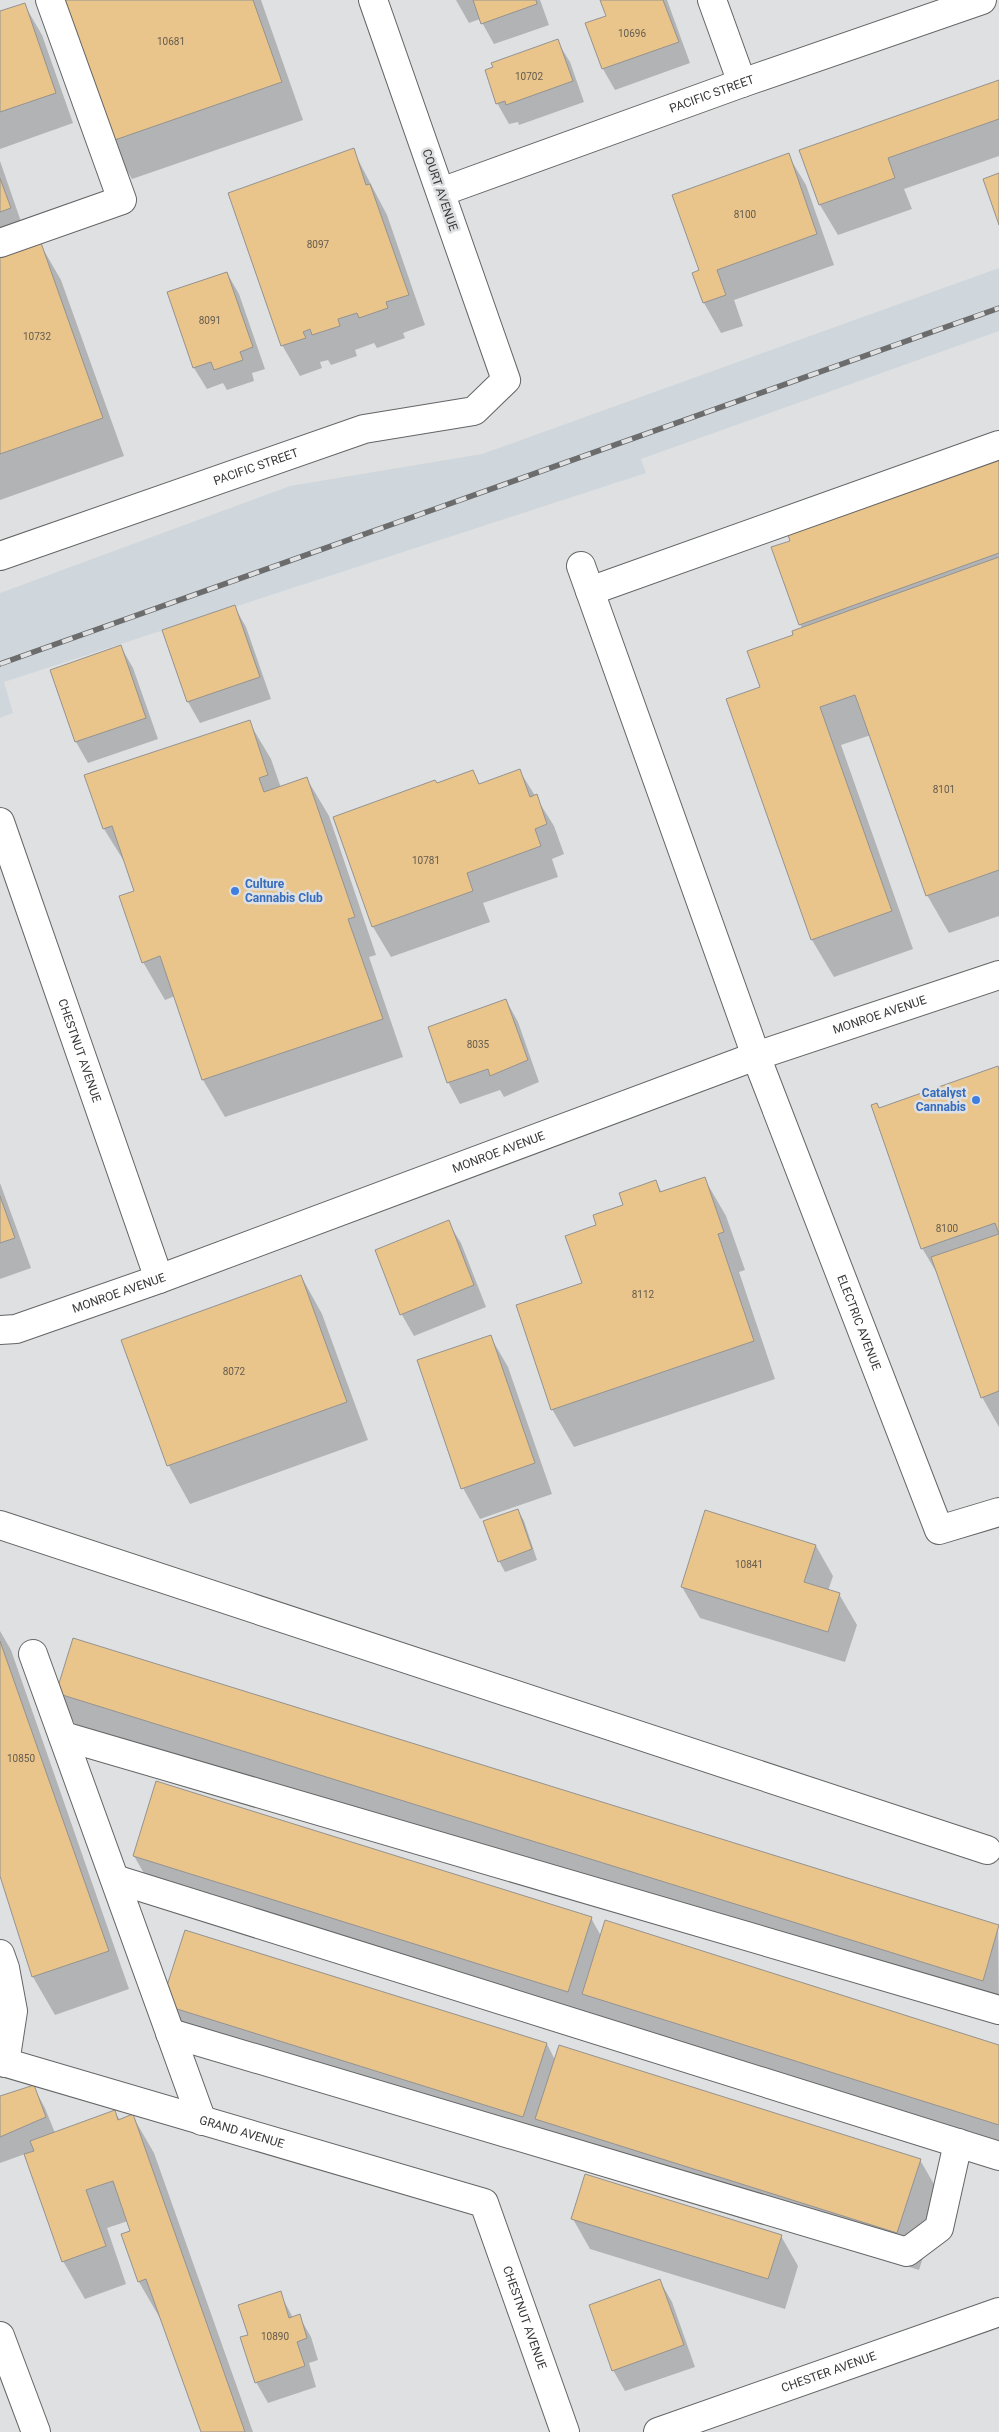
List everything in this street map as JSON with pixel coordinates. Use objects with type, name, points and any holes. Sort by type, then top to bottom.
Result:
[{"type":"street","points":[[0,243],[122,200],[50,0]]},
{"type":"street","name":"COURT AVENUE","points":[[373,0],[506,380]]},
{"type":"street","points":[[712,0],[742,83]]},
{"type":"street","name":"PACIFIC STREET","points":[[441,192],[742,83],[982,0]]},
{"type":"street","name":"PACIFIC STREET","points":[[0,556],[364,429],[474,411],[506,380]]},
{"type":"street","points":[[756,1056],[585,578],[999,445]]},
{"type":"street","name":"CHESTNUT AVENUE","points":[[0,822],[159,1279]]},
{"type":"street","name":"MONROE AVENUE","points":[[0,1330],[16,1329],[159,1279],[756,1056],[999,977]]},
{"type":"street","name":"ELECTRIC AVENUE","points":[[756,1056],[939,1530],[999,1512]]},
{"type":"street","points":[[0,1525],[987,1850]]},
{"type":"street","points":[[33,1654],[202,2121]]},
{"type":"street","points":[[63,1736],[999,2010]]},
{"type":"street","points":[[115,1879],[999,2156]]},
{"type":"street","points":[[0,1954],[5,1968],[13,2011],[3,2062]]},
{"type":"street","points":[[170,2033],[907,2252],[939,2228],[958,2143]]},
{"type":"street","name":"GRAND AVENUE","points":[[3,2062],[484,2203]]},
{"type":"street","name":"CHESTNUT AVENUE","points":[[484,2203],[565,2432]]},
{"type":"street","name":"CHESTER AVENUE","points":[[658,2432],[999,2312]]},
{"type":"street","points":[[0,2336],[36,2432]]},
{"type":"shaded area","points":[[999,268],[999,331],[641,459],[646,473],[4,682],[13,713],[0,718],[0,593],[290,486],[482,454]]},
{"type":"building","points":[[60,0],[253,0],[282,82],[109,142]]},
{"type":"building","points":[[473,0],[536,0],[537,4],[481,24]]},
{"type":"building","points":[[600,0],[663,0],[679,42],[602,69],[585,23],[606,16]]},
{"type":"building","points":[[25,3],[56,93],[0,112],[0,11]]},
{"type":"building","points":[[558,39],[573,81],[506,105],[505,101],[496,104],[485,70],[493,67],[491,63]]},
{"type":"building","points":[[999,80],[999,119],[888,158],[895,178],[819,205],[799,150]]},
{"type":"building","points":[[354,148],[366,185],[370,184],[409,295],[386,302],[388,308],[359,318],[357,313],[338,319],[340,326],[312,335],[310,329],[303,332],[306,338],[281,346],[228,193]]},
{"type":"building","points":[[789,153],[817,234],[717,270],[726,295],[703,303],[692,273],[699,270],[672,195]]},
{"type":"building","points":[[999,173],[999,225],[983,179]]},
{"type":"building","points":[[0,178],[11,208],[0,212]]},
{"type":"building","points":[[40,240],[103,418],[0,454],[0,255]]},
{"type":"building","points":[[227,272],[253,347],[240,352],[243,360],[214,370],[211,362],[193,368],[167,292]]},
{"type":"building","points":[[999,446],[999,553],[799,625],[771,547],[790,541],[784,522]]},
{"type":"building","points":[[999,557],[999,870],[926,896],[855,695],[820,707],[892,911],[811,940],[726,699],[760,687],[747,651],[793,635],[792,631]]},
{"type":"building","points":[[235,605],[260,677],[187,702],[162,630]]},
{"type":"building","points":[[121,645],[146,718],[75,742],[50,670]]},
{"type":"building","points":[[250,720],[268,775],[259,778],[264,792],[307,777],[355,917],[348,919],[383,1019],[202,1080],[160,956],[142,963],[119,896],[134,891],[112,826],[103,829],[84,775]]},
{"type":"building","points":[[520,769],[530,797],[537,794],[547,824],[535,829],[541,846],[467,873],[473,891],[372,927],[333,817],[435,780],[437,783],[473,770],[479,784]]},
{"type":"building","points":[[506,999],[528,1060],[490,1076],[488,1069],[447,1083],[428,1027]]},
{"type":"building","points":[[998,1066],[999,1234],[995,1223],[921,1249],[871,1105],[877,1103],[879,1108]]},
{"type":"building","points":[[705,1177],[724,1232],[718,1234],[754,1341],[551,1410],[516,1305],[582,1283],[565,1236],[596,1225],[593,1215],[623,1205],[619,1193],[656,1180],[660,1192]]},
{"type":"building","points":[[0,1196],[15,1238],[0,1243]]},
{"type":"building","points":[[449,1220],[474,1285],[400,1315],[375,1250]]},
{"type":"building","points":[[999,1234],[999,1391],[981,1398],[931,1257]]},
{"type":"building","points":[[301,1275],[347,1402],[167,1466],[121,1340]]},
{"type":"building","points":[[491,1335],[535,1463],[461,1489],[417,1360]]},
{"type":"building","points":[[518,1509],[532,1549],[498,1562],[483,1521]]},
{"type":"building","points":[[705,1510],[816,1545],[804,1582],[840,1593],[828,1632],[681,1587]]},
{"type":"building","points":[[73,1638],[999,1925],[983,1981],[56,1693]]},
{"type":"building","points":[[0,1641],[109,1951],[32,1977],[0,1876]]},
{"type":"building","points":[[156,1781],[592,1917],[568,1992],[133,1856]]},
{"type":"building","points":[[605,1920],[999,2045],[999,2125],[582,1994]]},
{"type":"building","points":[[185,1930],[547,2043],[523,2117],[161,2004]]},
{"type":"building","points":[[559,2045],[921,2159],[897,2233],[535,2119]]},
{"type":"building","points":[[34,2085],[46,2117],[0,2137],[0,2096]]},
{"type":"building","points":[[115,2110],[118,2120],[133,2114],[245,2432],[201,2432],[146,2279],[138,2282],[121,2234],[130,2231],[113,2181],[86,2190],[106,2246],[62,2262],[24,2154],[34,2151],[30,2141]]},
{"type":"building","points":[[585,2174],[782,2235],[768,2279],[571,2219]]},
{"type":"building","points":[[660,2279],[684,2345],[612,2371],[589,2305]]},
{"type":"building","points":[[281,2291],[289,2318],[300,2314],[307,2338],[297,2342],[305,2366],[255,2383],[240,2337],[248,2335],[238,2305]]},
{"type":"railway","points":[[0,664],[999,308]]},
{"type":"place","name":"Culture Cannabis Club","points":[[235,891]]},
{"type":"place","name":"Catalyst Cannabis","points":[[976,1100]]}]
